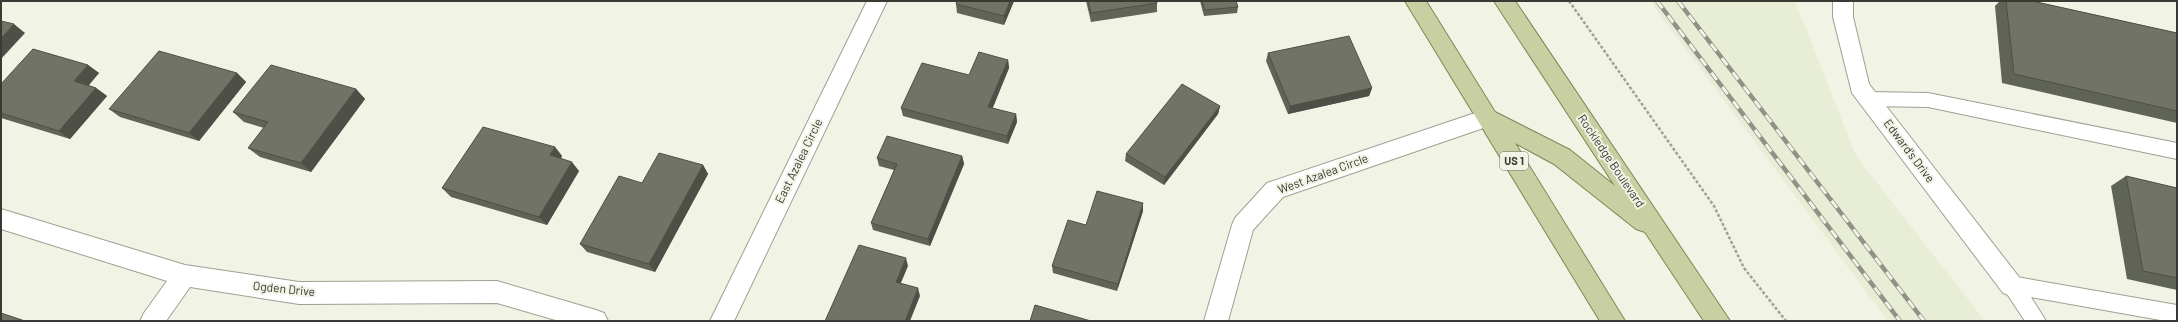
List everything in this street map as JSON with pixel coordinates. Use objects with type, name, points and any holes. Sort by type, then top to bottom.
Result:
[{"type":"main road","name":"US 1","points":[[1414,1],[1613,321]]},
{"type":"main road","name":"Rockledge Boulevard","points":[[1504,1],[1718,321]]},
{"type":"main road","points":[[1487,118],[1562,157],[1659,234]]},
{"type":"street","name":"East Azalea Circle","points":[[722,321],[877,1]]},
{"type":"street","name":"Edward's Drive","points":[[1843,1],[1843,17],[1859,87],[2011,285]]},
{"type":"street","name":"West Azalea Circle","points":[[1216,321],[1243,225],[1275,190],[1487,118]]},
{"type":"street","name":"Ogden Drive","points":[[1,219],[185,276],[299,293],[497,292],[596,321]]},
{"type":"street","points":[[152,321],[185,276]]},
{"type":"lane","points":[[1869,99],[1928,100],[2177,150]]},
{"type":"lane","points":[[2011,285],[2177,314]]},
{"type":"lane","points":[[2011,285],[2036,321]]},
{"type":"path","points":[[1569,1],[1714,206],[1744,268],[1786,321]]},
{"type":"shaded area","points":[[1650,1],[1795,1],[1856,156],[1985,321],[1888,321]]},
{"type":"building","points":[[957,1],[1010,1],[1004,16],[956,4]]},
{"type":"building","points":[[1088,1],[1157,1],[1157,3],[1091,13]]},
{"type":"building","points":[[1202,1],[1236,1],[1238,7],[1205,10]]},
{"type":"building","points":[[2006,1],[2032,1],[2177,33],[2177,111],[2014,74]]},
{"type":"building","points":[[1,21],[14,24],[1,38]]},
{"type":"building","points":[[1349,36],[1372,88],[1290,106],[1268,53]]},
{"type":"building","points":[[33,49],[88,65],[74,81],[96,88],[59,131],[1,113],[1,84]]},
{"type":"building","points":[[159,51],[237,73],[189,133],[109,109]]},
{"type":"building","points":[[979,52],[1008,60],[988,107],[1016,114],[1007,136],[901,108],[922,63],[969,75]]},
{"type":"building","points":[[271,65],[356,89],[301,163],[248,148],[268,122],[233,112]]},
{"type":"building","points":[[1182,84],[1220,106],[1165,177],[1126,154]]},
{"type":"building","points":[[483,127],[555,147],[550,155],[572,162],[539,217],[442,188]]},
{"type":"building","points":[[887,136],[962,156],[928,239],[871,223],[897,164],[877,158]]},
{"type":"building","points":[[659,153],[703,165],[649,264],[580,244],[619,176],[642,183]]},
{"type":"building","points":[[2126,176],[2177,188],[2177,278],[2143,271]]},
{"type":"building","points":[[1097,191],[1143,203],[1118,284],[1052,266],[1068,220],[1086,225]]},
{"type":"building","points":[[859,245],[906,258],[896,282],[918,288],[905,321],[825,321]]},
{"type":"building","points":[[1035,305],[1091,321],[1030,321]]},
{"type":"building","points":[[1,313],[25,321],[1,321]]},
{"type":"railway","points":[[1657,1],[1900,321]]},
{"type":"railway","points":[[1678,1],[1924,321]]}]
